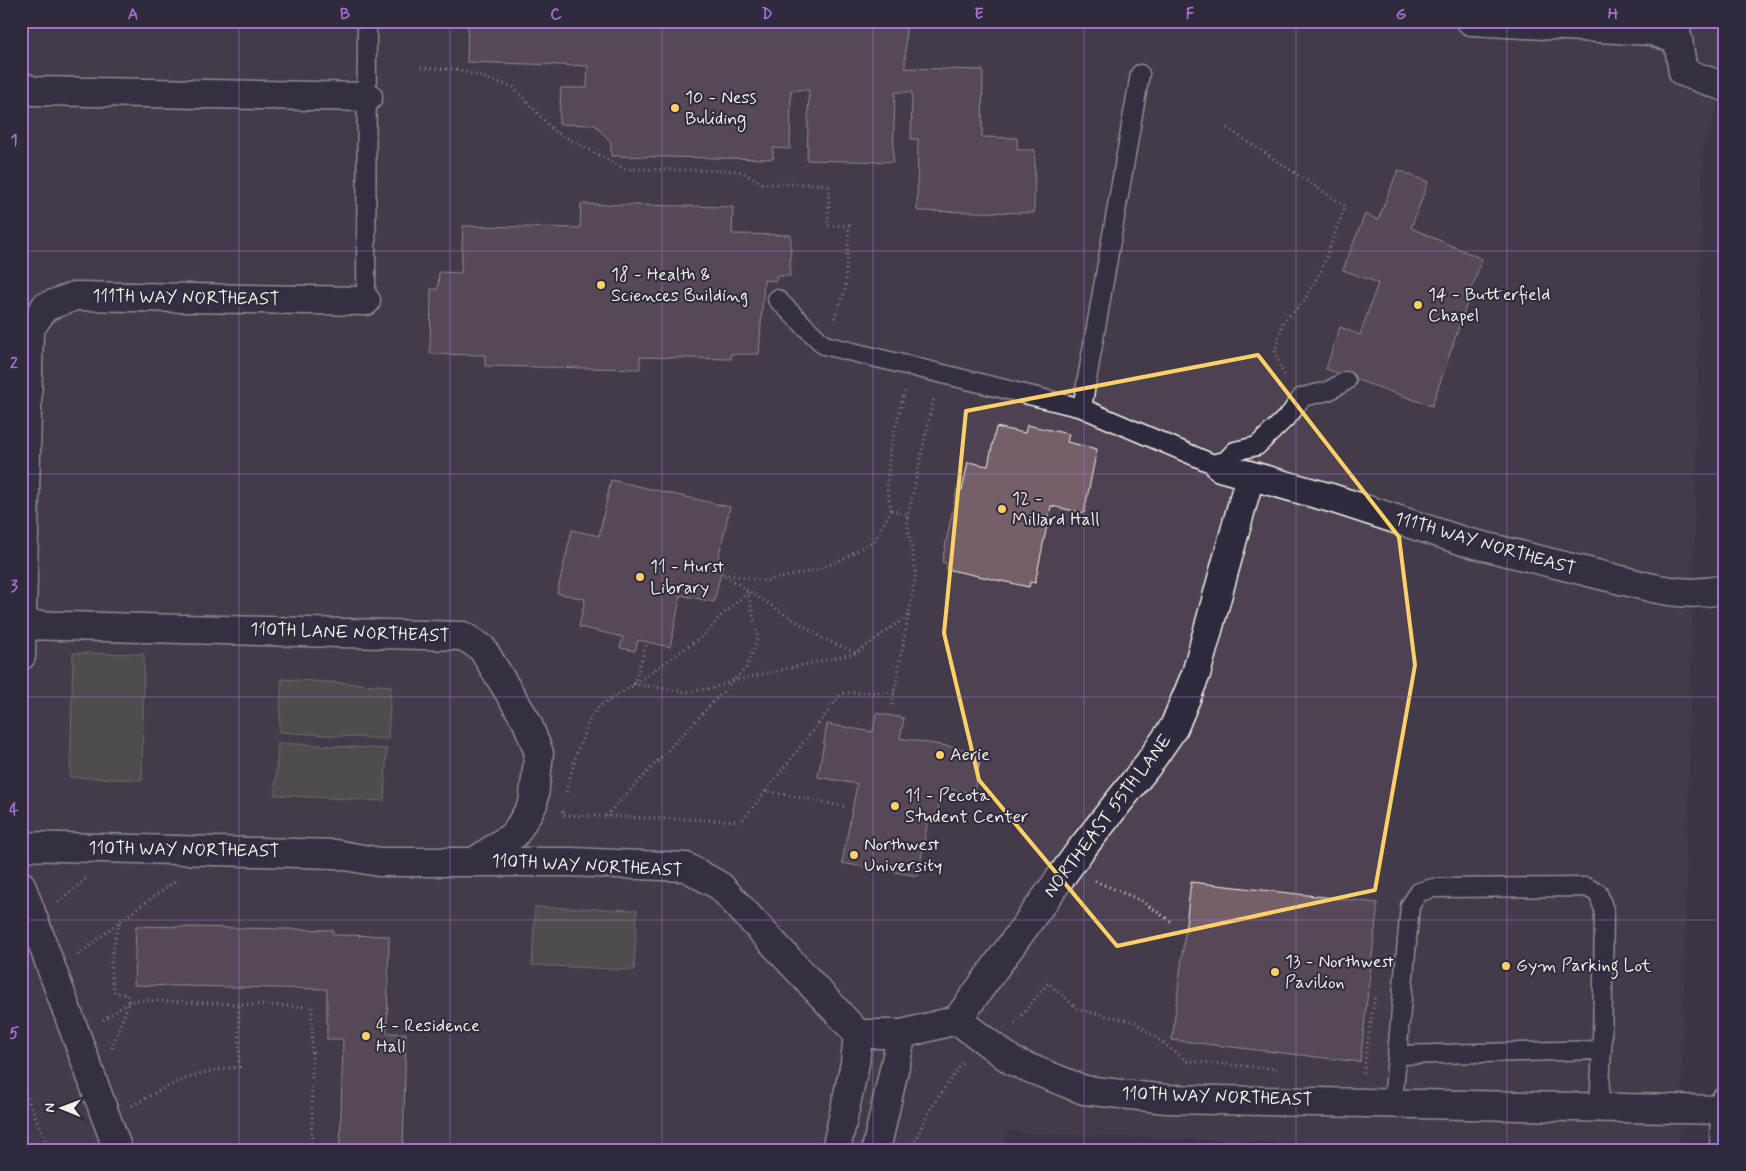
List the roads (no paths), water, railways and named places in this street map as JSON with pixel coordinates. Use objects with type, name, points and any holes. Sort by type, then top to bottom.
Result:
[{"type":"street","points":[[1471,21],[1681,31],[1682,72],[1725,87]]},
{"type":"street","points":[[21,86],[34,91],[368,97]]},
{"type":"street","name":"111TH WAY NORTHEAST","points":[[25,328],[45,307],[75,296],[366,301]]},
{"type":"street","points":[[21,656],[25,328]]},
{"type":"street","name":"111TH WAY NORTHEAST","points":[[1220,468],[1331,498],[1463,542],[1643,586],[1678,593],[1702,594],[1725,589]]},
{"type":"street","name":"NORTHEAST 55TH LANE","points":[[957,1020],[1082,848],[1148,766],[1174,727],[1196,674],[1250,476]]},
{"type":"street","name":"110TH LANE NORTHEAST","points":[[22,625],[463,636],[482,648],[527,722],[539,753],[533,804],[515,834],[477,860]]},
{"type":"street","name":"110TH WAY NORTHEAST","points":[[21,846],[334,854],[380,862],[477,860],[686,867],[720,886],[858,1034]]},
{"type":"street","points":[[21,885],[118,1150]]},
{"type":"street","points":[[836,1150],[855,1063],[858,1034],[902,1034],[957,1020]]},
{"type":"street","name":"110TH WAY NORTHEAST","points":[[957,1020],[1014,1062],[1084,1090],[1166,1099],[1599,1106],[1725,1110]]},
{"type":"street","points":[[876,1150],[902,1034]]},
{"type":"street","points":[[1724,1150],[1725,1101]]},
{"type":"lane","points":[[366,301],[367,21]]},
{"type":"lane","points":[[1082,408],[1140,74]]},
{"type":"lane","points":[[777,299],[824,344],[1082,408],[1220,468],[1236,451],[1257,446],[1290,414],[1302,397],[1328,390],[1346,381]]},
{"type":"lane","points":[[1393,1102],[1410,906],[1419,892],[1433,888],[1586,887],[1598,893],[1604,910],[1602,1050],[1599,1106]]},
{"type":"lane","points":[[1398,1054],[1602,1050]]},
{"type":"place","name":"10 - Ness Buliding","points":[[675,108]]},
{"type":"place","name":"18 - Health & Sciences Building","points":[[601,285]]},
{"type":"place","name":"14 - Butterfield Chapel","points":[[1418,305]]},
{"type":"place","name":"12 - Millard Hall","points":[[1002,509]]},
{"type":"place","name":"11 - Hurst Library","points":[[640,577]]},
{"type":"place","name":"Aerie","points":[[940,755]]},
{"type":"place","name":"11 - Pecota Student Center","points":[[895,806]]},
{"type":"place","name":"Northwest University","points":[[854,855]]},
{"type":"place","name":"Gym Parking Lot","points":[[1506,966]]},
{"type":"place","name":"13 - Northwest Pavilion","points":[[1275,972]]},
{"type":"place","name":"4 - Residence Hall","points":[[366,1036]]}]
